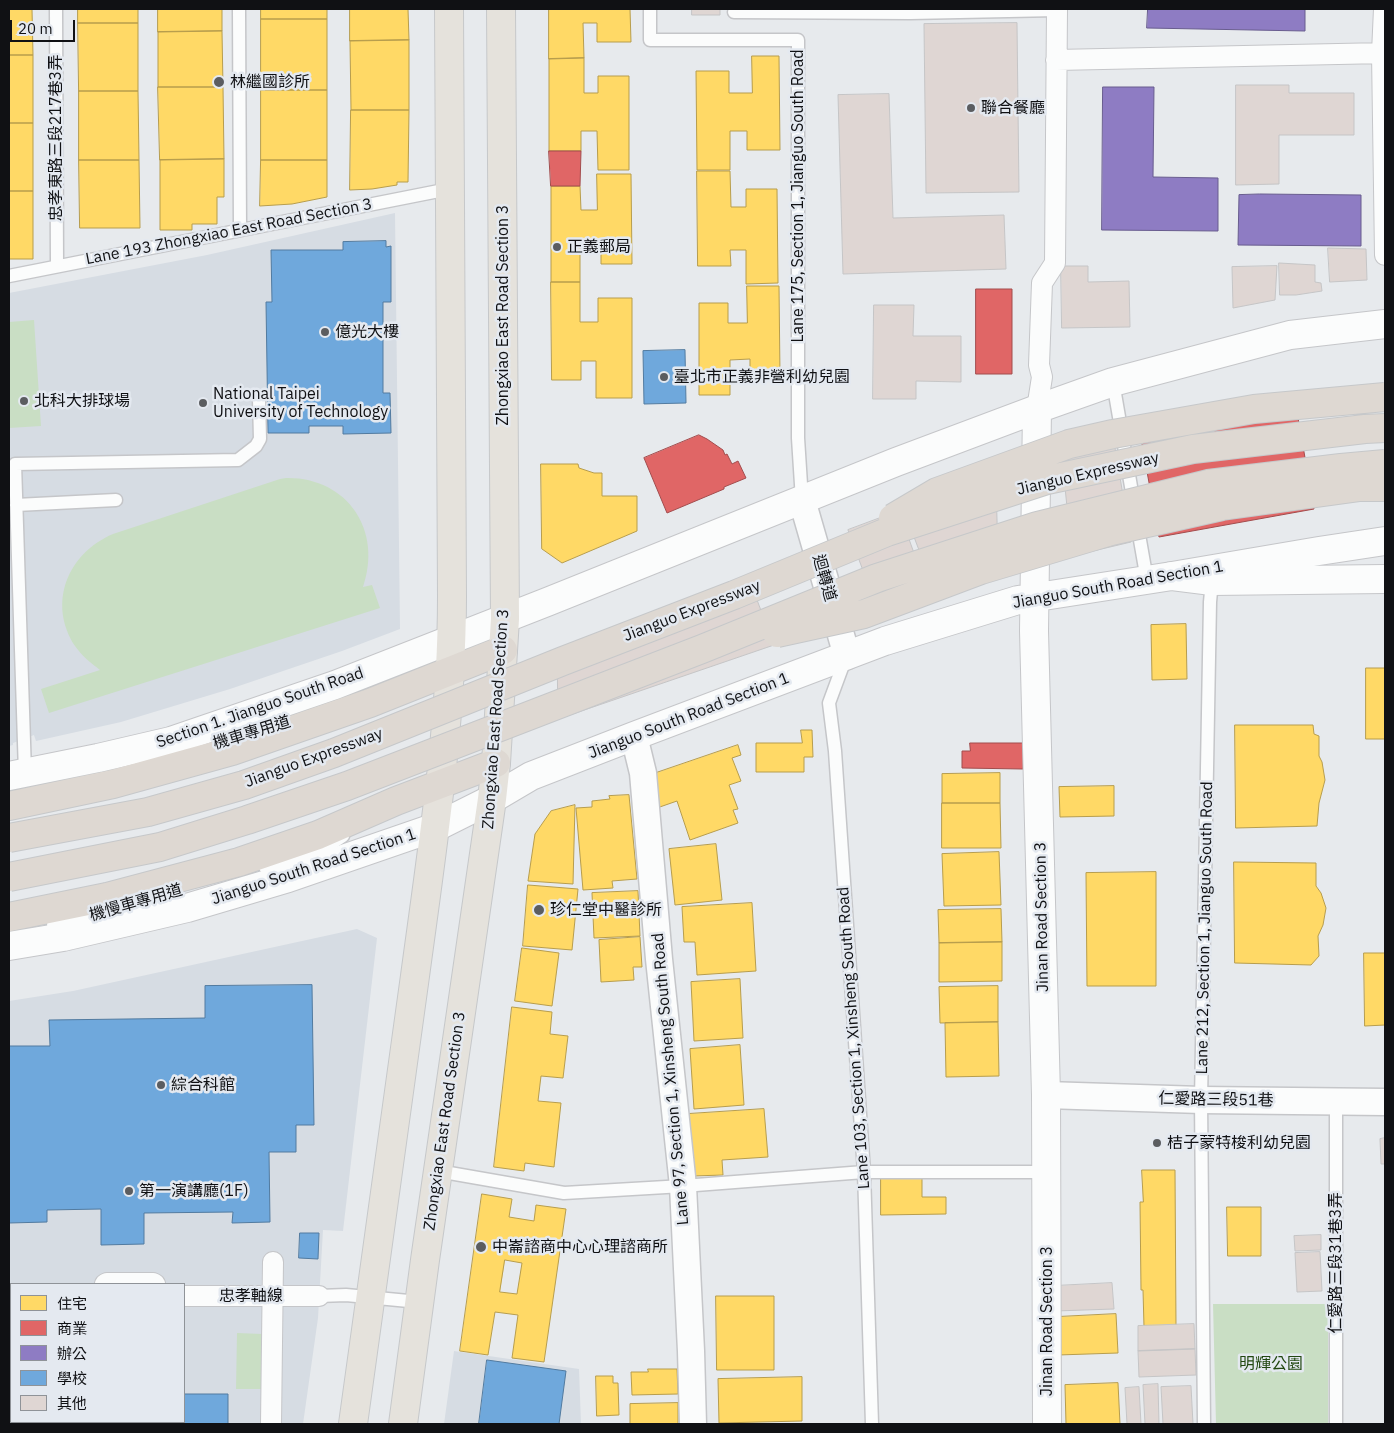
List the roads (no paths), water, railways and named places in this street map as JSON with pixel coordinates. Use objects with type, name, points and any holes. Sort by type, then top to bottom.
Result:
[{"type":"highway","points":[[821,559],[938,492],[1069,444],[1113,434],[1254,409],[1385,397]]},
{"type":"highway","name":"Jianguo Expressway","points":[[9,838],[148,812],[244,785],[334,753],[887,532],[1047,480],[1193,449],[1385,428]]},
{"type":"highway","points":[[9,878],[160,847],[347,786],[702,649],[877,578],[1037,526],[1208,484],[1385,464]]},
{"type":"highway","points":[[702,649],[864,614],[981,570],[1111,531],[1222,506],[1360,487],[1385,487]]},
{"type":"highway","points":[[9,806],[113,784],[232,751],[370,703],[504,650]]},
{"type":"highway","points":[[9,917],[108,898],[240,862],[318,835],[440,783],[496,763]]},
{"type":"main road","points":[[353,1424],[436,827],[450,671],[452,639],[449,9]]},
{"type":"main road","name":"Zhongxiao East Road Section 3","points":[[403,1424],[492,799],[504,650],[501,9]]},
{"type":"street","points":[[1384,9],[1385,255]]},
{"type":"street","points":[[1037,409],[1042,377],[1039,365],[1042,283],[1055,263],[1057,10]]},
{"type":"street","points":[[1056,60],[1384,53]]},
{"type":"street","points":[[505,619],[896,462],[1113,382],[1290,335],[1385,324]]},
{"type":"street","name":"Jinan Road Section 3","points":[[1037,409],[1034,597],[1046,1095],[1047,1424]]},
{"type":"street","name":"迴轉道","points":[[802,500],[847,656]]},
{"type":"street","name":"Jianguo South Road Section 1","points":[[9,946],[64,937],[187,908],[288,878],[436,827],[492,799],[531,776],[634,736],[885,641],[1018,600],[1385,541]]},
{"type":"street","points":[[1160,578],[1212,582],[1385,579]]},
{"type":"street","name":"Section 1. Jianguo South Road","points":[[17,774],[171,741],[335,685],[505,619]]},
{"type":"street","name":"Lane 97, Section 1, Xinsheng South Road","points":[[634,736],[643,773],[659,959],[683,1186],[693,1424]]},
{"type":"street","name":"仁愛路三段51巷","points":[[1046,1095],[1201,1100],[1385,1102]]},
{"type":"street","points":[[271,1424],[273,1262]]},
{"type":"street","points":[[107,1283],[154,1283]]},
{"type":"street","name":"忠孝軸線","points":[[185,1296],[319,1296]]},
{"type":"lane","name":"忠孝東路三段217巷3弄","points":[[56,9],[57,266]]},
{"type":"lane","points":[[239,9],[240,230]]},
{"type":"lane","name":"Lane 175, Section 1, Jianguo South Road","points":[[650,9],[650,40],[798,40],[798,438],[802,500]]},
{"type":"lane","points":[[734,12],[910,13],[1057,10]]},
{"type":"lane","name":"Lane 193 Zhongxiao East Road Section 3","points":[[9,276],[449,189]]},
{"type":"lane","points":[[1113,382],[1160,578]]},
{"type":"lane","points":[[17,774],[23,732],[15,464],[238,460],[256,446],[260,439],[259,399]]},
{"type":"lane","points":[[16,506],[116,500]]},
{"type":"lane","name":"Lane 212, Section 1, Jianguo South Road","points":[[1204,1424],[1201,1100],[1210,602],[1212,582]]},
{"type":"lane","name":"Lane 103, Section 1, Xinsheng South Road","points":[[847,656],[829,703],[835,751],[864,1172],[872,1424]]},
{"type":"lane","name":"機車專用道","points":[[9,795],[161,761],[266,731],[367,694],[407,688]]},
{"type":"lane","name":"機慢車專用道","points":[[186,889],[320,851],[396,801]]},
{"type":"lane","name":"機慢車專用道","points":[[44,926],[62,924],[129,905]]},
{"type":"lane","name":"仁愛路三段31巷3弄","points":[[1336,1102],[1336,1424]]},
{"type":"lane","points":[[438,1171],[564,1192],[683,1186],[864,1172],[1046,1172]]},
{"type":"lane","points":[[319,1296],[346,1295],[419,1302]]},
{"type":"place","name":"林繼國診所","points":[[219,82]]},
{"type":"place","name":"聯合餐廳","points":[[971,108]]},
{"type":"place","name":"正義郵局","points":[[557,247]]},
{"type":"place","name":"億光大樓","points":[[325,332]]},
{"type":"place","name":"臺北市正義非營利幼兒園","points":[[664,377]]},
{"type":"place","name":"北科大排球場","points":[[24,401]]},
{"type":"place","name":"National Taipei University of Technology","points":[[203,403]]},
{"type":"place","name":"珍仁堂中醫診所","points":[[539,910]]},
{"type":"place","name":"綜合科館","points":[[161,1085]]},
{"type":"place","name":"桔子蒙特梭利幼兒園","points":[[1157,1143]]},
{"type":"place","name":"第一演講廳(1F)","points":[[129,1191]]},
{"type":"place","name":"中崙諮商中心心理諮商所","points":[[481,1247]]},
{"type":"park label","name":"明輝公園","points":[[1271,1364]]}]
